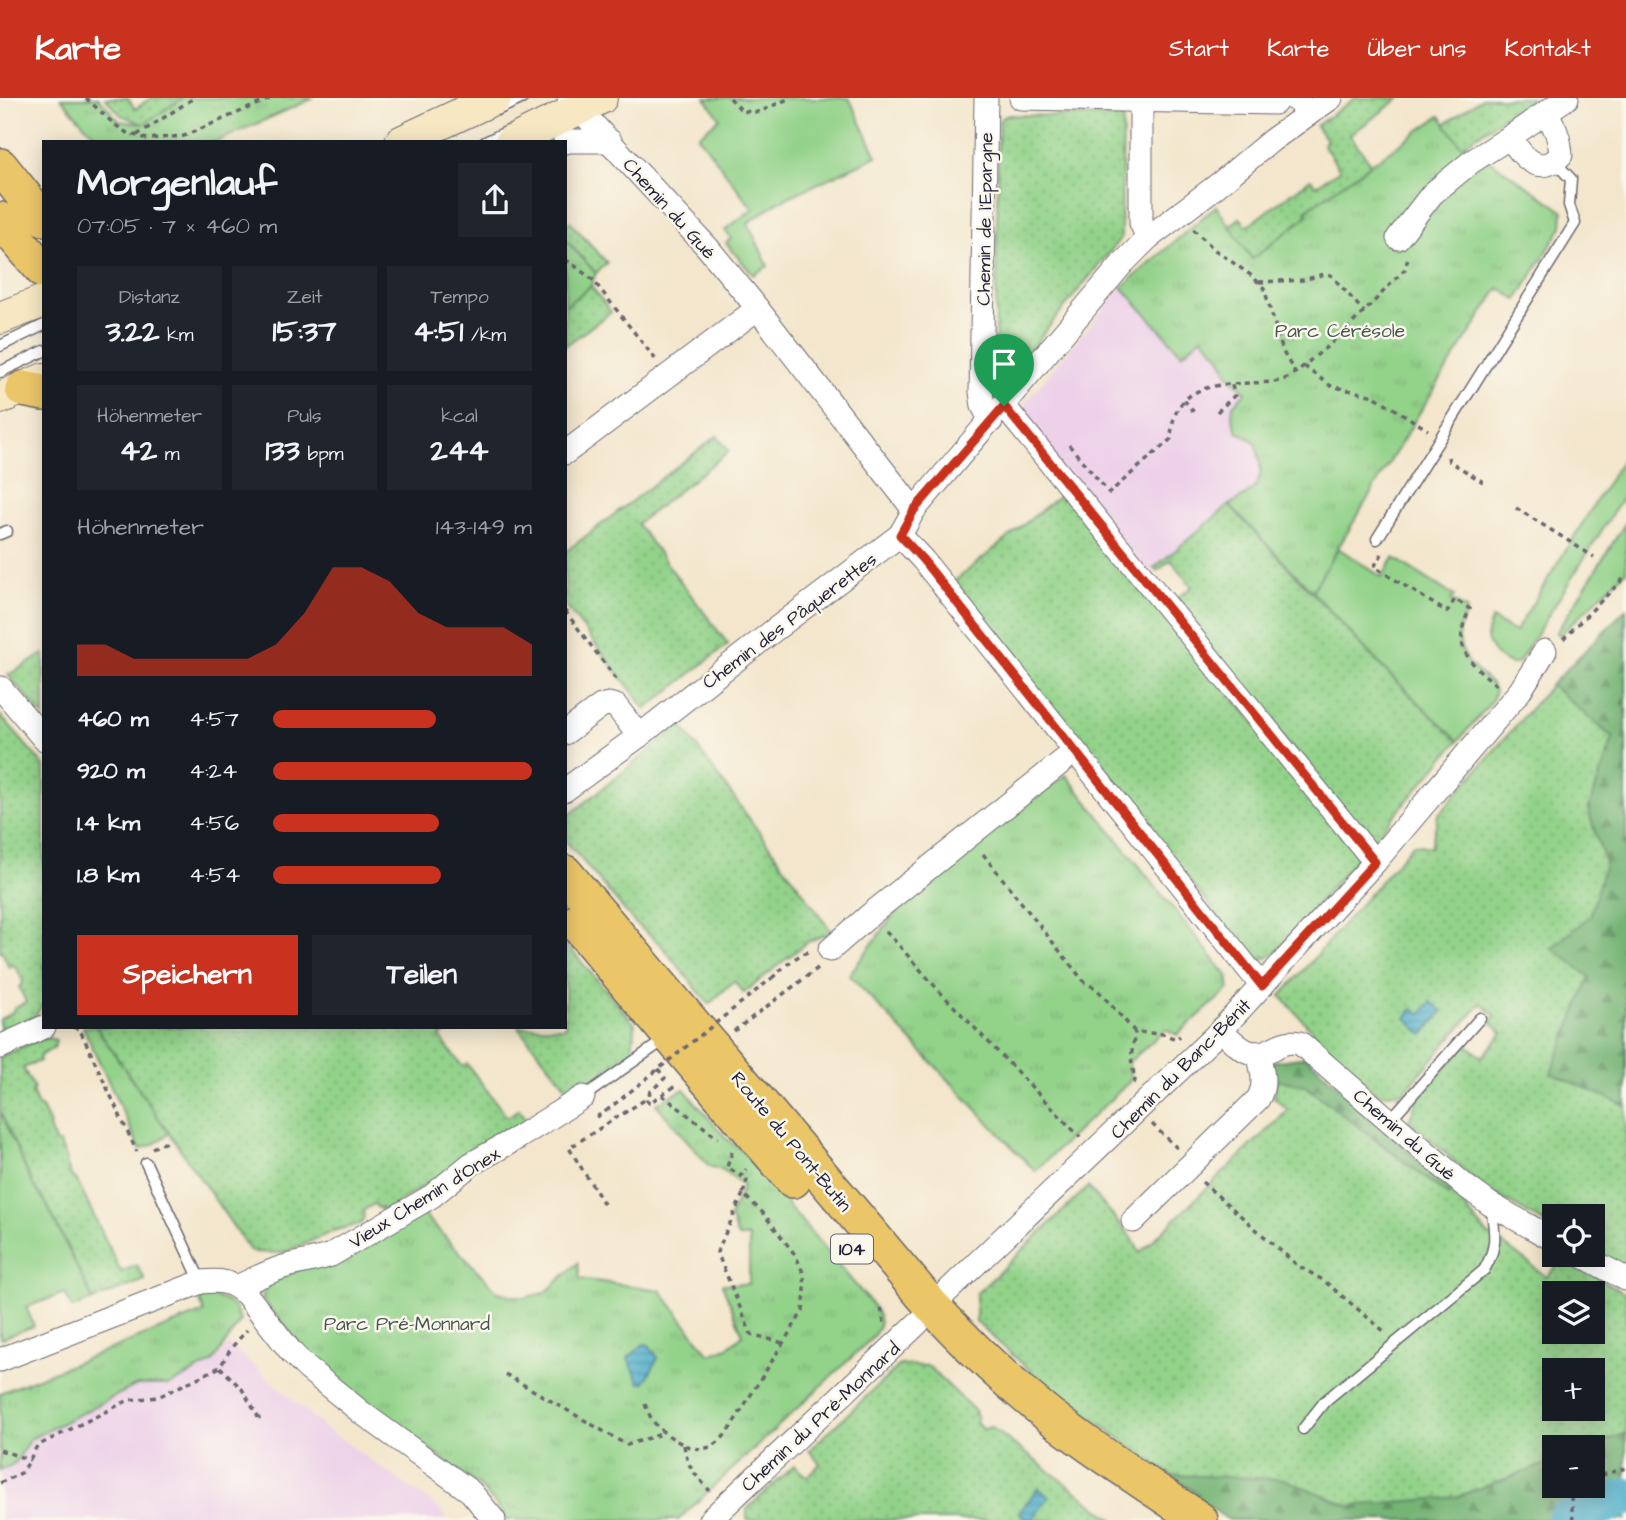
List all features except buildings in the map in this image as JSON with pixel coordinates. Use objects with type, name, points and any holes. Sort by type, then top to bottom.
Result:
[{"type":"main road","points":[[514,140],[572,102]]},
{"type":"main road","points":[[406,140],[492,106]]},
{"type":"main road","points":[[0,166],[42,216]]},
{"type":"main road","points":[[0,220],[42,269]]},
{"type":"main road","points":[[0,318],[42,301]]},
{"type":"main road","name":"Route du Pont-Butin","points":[[567,875],[925,1315],[1007,1408],[1054,1445],[1200,1520]]},
{"type":"main road","name":"Route du Pont-Butin","points":[[567,912],[862,1261],[925,1315]]},
{"type":"main road","name":"Route du Pont-Butin","points":[[1123,1481],[1164,1520]]},
{"type":"street","name":"Chemin de l'Epargne","points":[[986,98],[981,392],[983,406],[998,413]]},
{"type":"street","points":[[1021,98],[1295,99],[1307,115]]},
{"type":"street","name":"Chemin des Pâquerettes","points":[[567,789],[900,535],[914,510],[1122,264],[1148,238],[1284,131],[1331,98]]},
{"type":"street","points":[[1398,238],[1432,194],[1471,162],[1567,98]]},
{"type":"street","points":[[1141,99],[1141,223],[1148,238]]},
{"type":"street","points":[[1283,100],[1274,117],[1284,131]]},
{"type":"street","name":"Chemin du Gué","points":[[572,102],[708,248],[914,510]]},
{"type":"street","points":[[1502,142],[1518,150],[1526,159],[1539,164],[1555,162],[1561,155],[1560,140],[1546,112]]},
{"type":"street","points":[[567,142],[610,141]]},
{"type":"street","points":[[567,451],[757,309]]},
{"type":"street","points":[[998,413],[1375,862]]},
{"type":"street","points":[[900,535],[923,560],[1262,986]]},
{"type":"street","name":"Chemin du Banc-Bénit","points":[[925,1315],[1221,1030],[1375,862],[1520,691],[1545,651]]},
{"type":"street","points":[[1,688],[42,737]]},
{"type":"street","points":[[567,732],[601,706],[608,704],[616,706],[639,736]]},
{"type":"street","points":[[830,950],[968,835],[1074,752]]},
{"type":"street","points":[[0,1047],[42,1028]]},
{"type":"street","points":[[1133,1221],[1258,1099],[1263,1091],[1264,1082],[1258,1053],[1244,1050],[1221,1030]]},
{"type":"street","name":"Chemin du Gué","points":[[1258,1053],[1268,1052],[1286,1042],[1300,1042],[1464,1185],[1490,1204],[1542,1233]]},
{"type":"street","name":"Vieux Chemin d'Onex","points":[[236,1287],[271,1271],[317,1261],[331,1255],[432,1196],[471,1164],[519,1138],[583,1097]]},
{"type":"street","points":[[1604,1267],[1626,1279]]},
{"type":"street","points":[[0,1360],[201,1282],[224,1281],[246,1294],[292,1353],[308,1368],[362,1413],[471,1492],[494,1520]]},
{"type":"street","name":"Chemin du Pré-Monnard","points":[[719,1511],[925,1315]]},
{"type":"lane","points":[[492,106],[523,98]]},
{"type":"lane","points":[[489,140],[572,102]]},
{"type":"lane","points":[[1377,540],[1575,223],[1569,205],[1571,179],[1555,162]]},
{"type":"lane","points":[[0,346],[42,326]]},
{"type":"lane","points":[[18,385],[42,354]]},
{"type":"lane","points":[[1390,1120],[1480,1018]]},
{"type":"lane","name":"Vieux Chemin d'Onex","points":[[583,1097],[670,1036]]},
{"type":"lane","points":[[144,1158],[201,1282]]},
{"type":"lane","points":[[1303,1429],[1325,1401],[1484,1270],[1492,1256],[1495,1232],[1490,1204]]},
{"type":"path","points":[[86,98],[127,133],[147,138],[184,136],[272,98]]},
{"type":"path","points":[[137,135],[194,98]]},
{"type":"path","points":[[730,98],[742,111],[759,112],[790,98]]},
{"type":"path","points":[[1189,225],[1215,250],[1264,288],[1283,352],[1295,373]]},
{"type":"path","points":[[1069,445],[1109,493],[1171,439],[1171,425],[1178,405],[1199,389],[1231,383],[1276,382],[1286,379],[1327,348],[1405,268],[1409,256],[1398,246],[1398,238]]},
{"type":"path","points":[[567,261],[593,280],[668,375]]},
{"type":"path","points":[[1259,282],[1303,280],[1331,275],[1364,312]]},
{"type":"path","points":[[1304,366],[1331,386],[1374,396],[1440,437],[1449,461],[1483,482]]},
{"type":"path","points":[[1217,412],[1235,395],[1231,383]]},
{"type":"path","points":[[1184,400],[1196,415]]},
{"type":"path","points":[[1516,508],[1594,557]]},
{"type":"path","points":[[1381,571],[1447,612],[1455,599],[1470,609],[1462,630],[1462,643],[1473,665],[1495,684],[1495,699],[1505,709]]},
{"type":"path","points":[[1545,651],[1562,640],[1626,576]]},
{"type":"path","points":[[567,614],[620,684]]},
{"type":"path","points":[[968,835],[1085,983],[1096,988],[1135,1032],[1163,1034],[1176,1039],[1183,1033]]},
{"type":"path","points":[[871,914],[941,993],[1078,1135]]},
{"type":"path","points":[[606,1111],[804,953],[819,948],[830,950],[814,972],[731,1034]]},
{"type":"path","points":[[77,1029],[138,1154],[144,1158]]},
{"type":"path","points":[[1128,1088],[1135,1081],[1131,1058],[1135,1032]]},
{"type":"path","points":[[604,1204],[569,1148],[646,1099],[665,1078],[658,1069]]},
{"type":"path","points":[[646,1099],[649,1103],[681,1082]]},
{"type":"path","points":[[662,1096],[722,1142]]},
{"type":"path","points":[[1151,1122],[1190,1166],[1297,1265],[1323,1280],[1398,1343]]},
{"type":"path","points":[[156,1147],[166,1142]]},
{"type":"path","points":[[733,1149],[727,1167],[747,1180],[717,1252],[751,1334],[783,1343]]},
{"type":"path","points":[[741,1176],[745,1171]]},
{"type":"path","points":[[645,1404],[656,1426],[684,1445],[701,1449],[716,1445],[803,1311],[804,1275],[796,1255],[763,1213],[743,1194]]},
{"type":"path","points":[[0,1483],[23,1472],[37,1446],[129,1400],[158,1398],[220,1367],[232,1348],[252,1326]]},
{"type":"path","points":[[220,1367],[242,1389],[259,1419],[255,1420]]},
{"type":"path","points":[[505,1374],[627,1445],[664,1433]]},
{"type":"path","points":[[684,1445],[692,1472],[719,1511]]},
{"type":"path","points":[[0,1451],[30,1460]]},
{"type":"path","points":[[1605,1474],[1626,1468]]},
{"type":"path","points":[[1570,1498],[1573,1520]]},
{"type":"shaded area","points":[[1122,287],[1181,354],[1202,336],[1219,355],[1230,377],[1247,393],[1233,405],[1237,431],[1255,442],[1262,471],[1257,486],[1246,496],[1229,505],[1148,573],[1016,413]]},
{"type":"shaded area","points":[[229,1344],[326,1429],[432,1503],[448,1520],[0,1520],[0,1471],[16,1462],[30,1439],[137,1385],[170,1385],[213,1362]]},
{"type":"green space","points":[[61,98],[99,98],[119,121],[143,124],[183,98],[314,98],[220,140],[104,140],[88,129]]},
{"type":"green space","points":[[105,98],[128,98],[135,109],[151,98],[183,98],[143,124],[121,115]]},
{"type":"green space","points":[[705,98],[849,98],[877,156],[778,202],[748,223],[768,266],[753,275],[726,243],[731,238],[725,230],[753,209],[698,136],[720,118]]},
{"type":"green space","points":[[1355,98],[1400,98],[1350,135],[1371,164],[1306,210],[1308,215],[1252,259],[1230,226],[1240,218],[1247,226],[1311,179],[1315,186],[1340,170],[1323,144],[1327,141],[1316,126]]},
{"type":"green space","points":[[1482,98],[1531,98],[1462,146],[1445,124]]},
{"type":"green space","points":[[1006,115],[1123,117],[1121,238],[999,388],[995,387],[998,148],[999,121]]},
{"type":"green space","name":"Parc Cérésole","points":[[1440,116],[1462,146],[1466,144],[1563,211],[1562,227],[1517,300],[1499,288],[1426,402],[1312,591],[1229,505],[1255,486],[1261,473],[1255,442],[1237,431],[1232,416],[1233,405],[1246,392],[1230,377],[1219,355],[1202,337],[1182,354],[1122,287],[1216,206],[1252,259],[1308,215],[1306,211],[1322,198]]},
{"type":"green space","points":[[570,222],[607,263],[596,273],[567,241],[567,223]]},
{"type":"green space","points":[[567,241],[596,273],[591,286],[567,304]]},
{"type":"green space","points":[[591,286],[611,312],[567,345],[567,304]]},
{"type":"green space","points":[[717,436],[729,451],[637,524],[728,644],[646,709],[567,608],[567,550]]},
{"type":"green space","points":[[1626,453],[1626,492],[1519,662],[1513,664],[1504,661],[1494,652],[1487,640],[1492,619],[1515,632]]},
{"type":"green space","points":[[1066,490],[1360,854],[1276,952],[1267,957],[1251,957],[1065,725],[955,581]]},
{"type":"green space","points":[[1229,505],[1386,671],[1458,741],[1370,844],[1172,602],[1192,587],[1171,560],[1157,571],[1154,568]]},
{"type":"green space","points":[[1626,522],[1626,571],[1560,635],[1556,633]]},
{"type":"green space","points":[[1338,548],[1382,577],[1394,558],[1454,596],[1451,600],[1467,610],[1458,632],[1461,648],[1468,663],[1495,690],[1492,701],[1458,741],[1386,671],[1312,591]]},
{"type":"green space","points":[[1626,609],[1626,1106],[1551,1074],[1551,948],[1605,863],[1588,810],[1613,738],[1551,685]]},
{"type":"green space","points":[[42,655],[42,715],[8,675]]},
{"type":"green space","points":[[1551,685],[1613,738],[1588,810],[1605,863],[1590,916],[1552,948],[1590,977],[1551,1073],[1626,1106],[1624,1267],[1605,1257],[1605,1204],[1542,1204],[1542,1222],[1482,1186],[1409,1121],[1416,1102],[1466,1044],[1482,1057],[1503,1033],[1491,1022],[1495,1016],[1481,1003],[1404,1092],[1379,1095],[1338,1060],[1281,996],[1413,844],[1431,847],[1438,815]]},
{"type":"green space","points":[[0,715],[42,764],[42,1006],[35,1016],[0,1033],[0,1019],[26,1002],[19,987],[23,981],[16,967],[9,967],[0,951]]},
{"type":"green space","points":[[681,725],[832,932],[807,942],[744,993],[734,981],[709,1004],[661,945],[635,923],[567,842],[567,817]]},
{"type":"green space","points":[[1066,775],[1229,978],[1229,989],[1177,1035],[1166,1029],[1129,1062],[1131,1080],[1035,1171],[849,975],[902,904],[941,870]]},
{"type":"green space","points":[[567,945],[635,1024],[632,1051],[573,1095],[520,1029],[567,1029]]},
{"type":"green space","points":[[84,1029],[97,1029],[169,1133],[154,1144],[140,1149]]},
{"type":"green space","points":[[97,1029],[450,1029],[440,1037],[462,1066],[467,1064],[507,1117],[519,1109],[528,1121],[384,1211],[374,1204],[363,1211],[361,1224],[336,1230],[283,1253],[251,1252]]},
{"type":"green space","points":[[44,1037],[56,1040],[54,1048],[41,1055],[40,1061],[23,1068],[34,1088],[32,1092],[121,1272],[137,1265],[145,1280],[93,1300],[46,1203],[33,1185],[0,1111],[0,1057]]},
{"type":"green space","points":[[1307,1057],[1452,1192],[1449,1196],[1304,1085],[1266,1079],[1271,1062]]},
{"type":"green space","points":[[1277,1080],[1304,1085],[1449,1196],[1452,1192],[1488,1235],[1547,1277],[1555,1267],[1579,1267],[1603,1281],[1542,1281],[1542,1344],[1605,1344],[1605,1282],[1626,1294],[1626,1433],[1605,1441],[1605,1435],[1542,1435],[1542,1465],[1456,1497],[1349,1506],[1284,1479],[1171,1475],[1048,1387],[976,1322],[976,1294],[1088,1187],[1132,1238],[1140,1253],[1288,1110],[1274,1097]]},
{"type":"green space","name":"Parc Pré-Monnard","points":[[684,1089],[726,1138],[743,1152],[875,1308],[880,1322],[870,1340],[678,1520],[507,1520],[479,1486],[365,1403],[309,1355],[262,1299],[270,1283],[422,1213],[498,1292],[523,1298],[545,1293],[578,1263],[580,1279],[660,1290],[709,1354],[728,1347],[743,1335],[722,1284],[749,1284],[749,1237],[738,1237],[730,1217],[743,1186],[722,1169],[709,1166],[656,1104]]},
{"type":"green space","points":[[0,1111],[33,1185],[46,1203],[93,1300],[72,1308],[65,1293],[26,1307],[34,1326],[0,1339]]},
{"type":"green space","points":[[213,1296],[231,1304],[240,1321],[213,1362],[170,1385],[137,1385],[30,1439],[16,1462],[0,1471],[0,1393],[204,1312],[199,1298]]},
{"type":"green space","points":[[900,1365],[928,1366],[976,1412],[976,1423],[983,1429],[991,1427],[1114,1520],[747,1520],[747,1509],[794,1466],[807,1477],[820,1464],[809,1450]]},
{"type":"green space","points":[[1626,1433],[1626,1520],[1229,1520],[1196,1498],[1198,1495],[1142,1454],[1456,1497],[1542,1465],[1542,1498],[1605,1498],[1605,1441]]},
{"type":"water","points":[[1431,1002],[1443,1011],[1423,1035],[1406,1018],[1413,1008],[1421,1014]]},
{"type":"water","points":[[644,1344],[649,1345],[658,1358],[645,1382],[641,1383],[628,1358]]},
{"type":"water","points":[[1038,1488],[1049,1497],[1032,1520],[1029,1520],[1019,1513]]},
{"type":"waterway","points":[[1566,1520],[1626,1497]]},
{"type":"route","points":[[1004,406],[1375,862],[1262,986],[923,560],[900,535],[914,510],[1004,406]]}]
